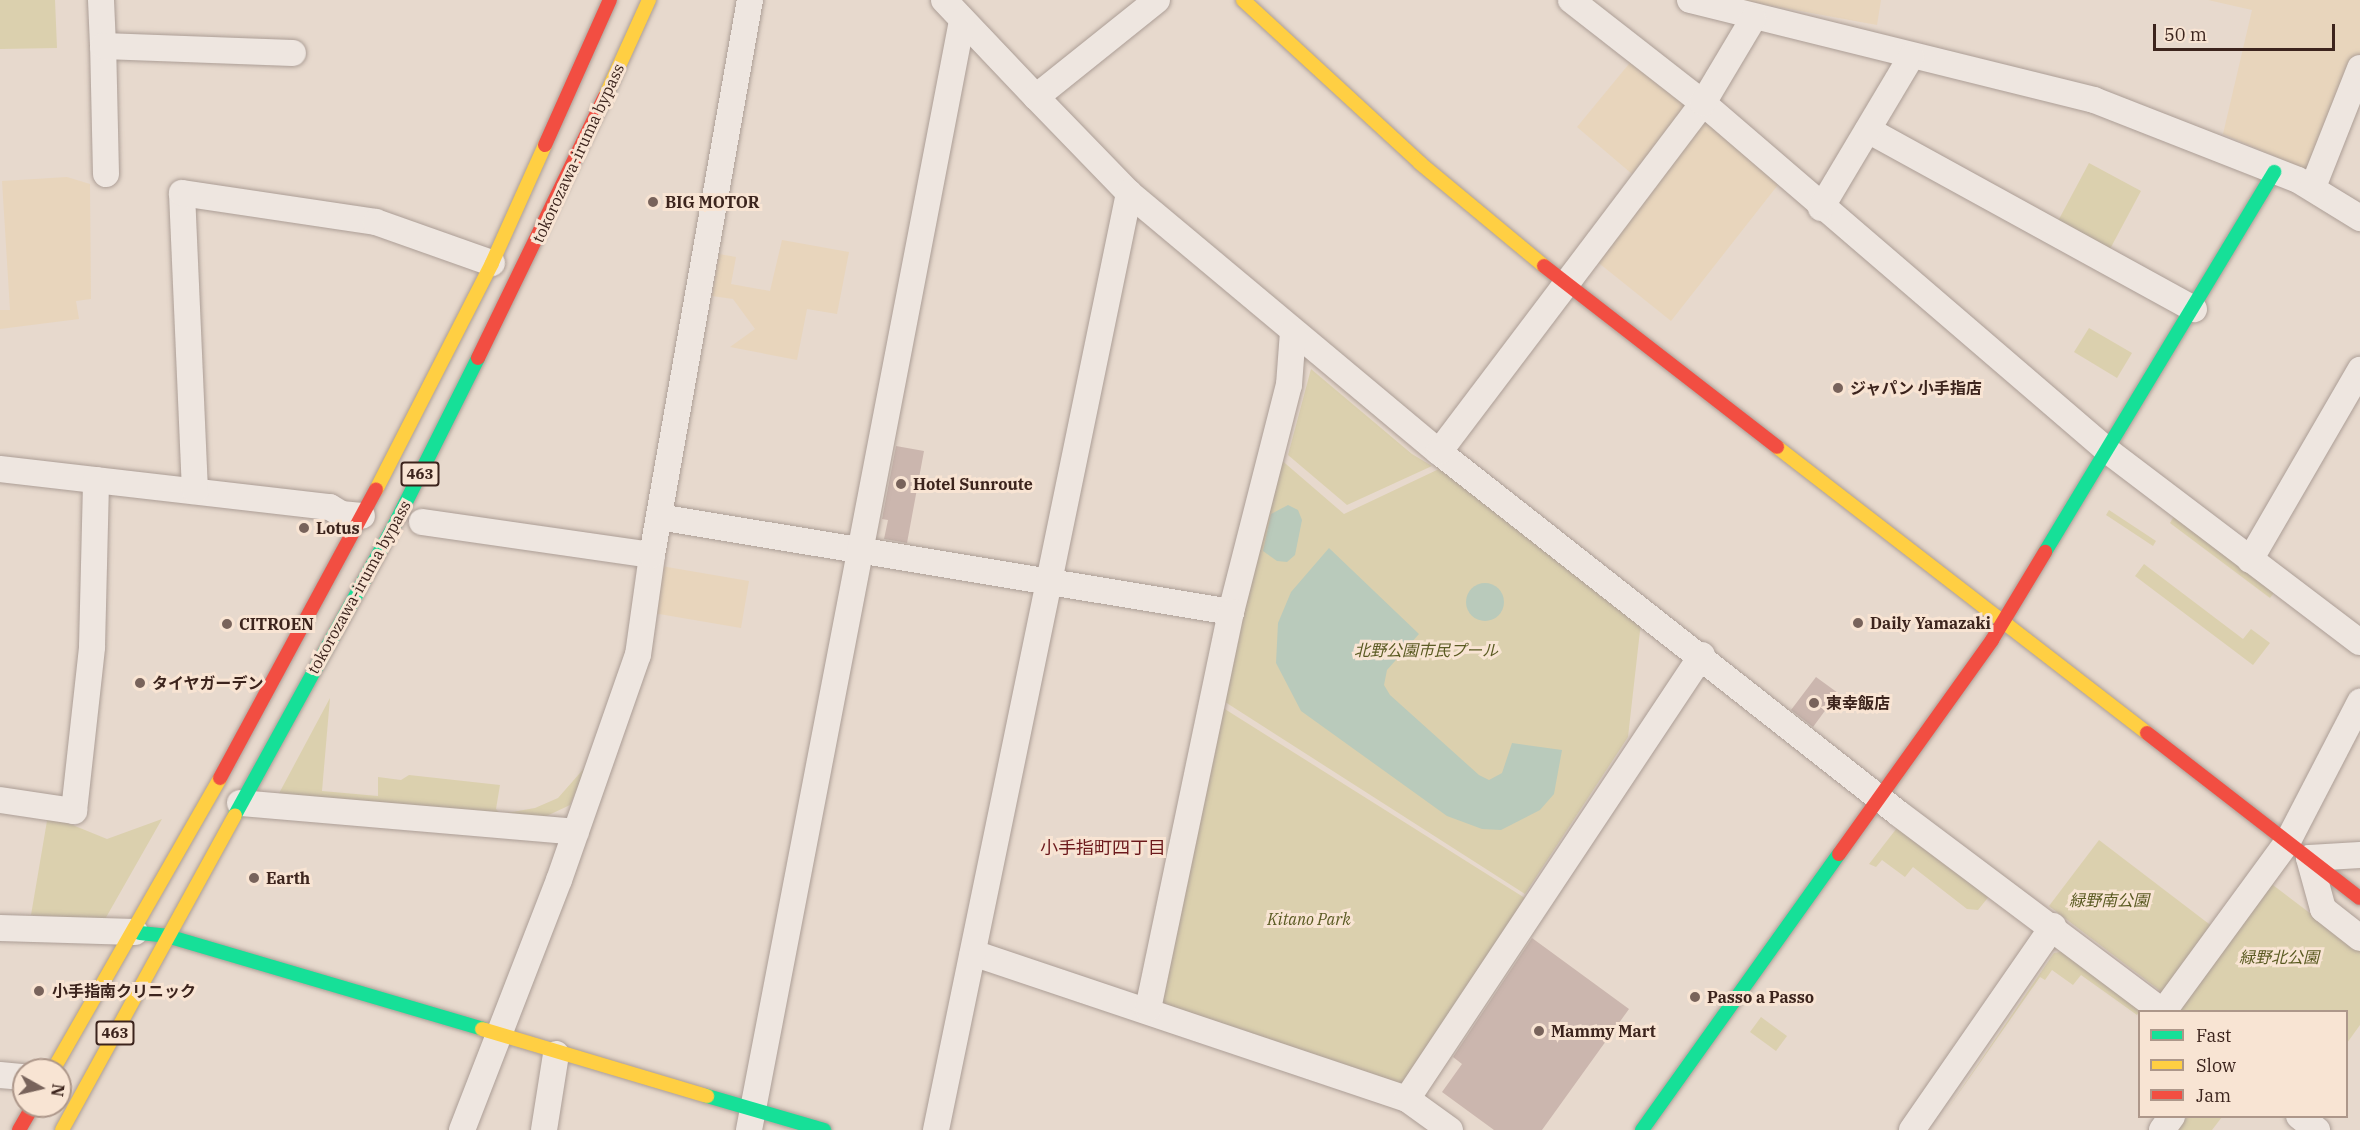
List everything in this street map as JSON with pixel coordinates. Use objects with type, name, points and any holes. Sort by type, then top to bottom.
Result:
[{"type":"main road","name":"tokorozawa-iruma bypass","points":[[60,1058],[135,932],[362,516],[492,263],[610,0]]},
{"type":"main road","name":"tokorozawa-iruma bypass","points":[[62,1130],[240,802],[397,520],[562,191],[649,0]]},
{"type":"main road","points":[[1243,0],[1420,163],[1564,283],[2360,898]]},
{"type":"main road","points":[[1642,1130],[2004,621],[2194,309],[2274,172]]},
{"type":"main road","points":[[135,932],[167,936],[556,1054],[750,1120],[824,1130]]},
{"type":"street","points":[[101,0],[106,174]]},
{"type":"street","points":[[462,1130],[576,832],[638,656],[651,555],[750,0]]},
{"type":"street","points":[[944,0],[1129,193],[1293,332],[1439,452],[1702,655],[1879,798],[2053,926],[2162,1010]]},
{"type":"street","points":[[1036,97],[1157,0]]},
{"type":"street","points":[[1571,0],[1703,103],[1821,208],[2108,451],[2360,642]]},
{"type":"street","points":[[1690,0],[1753,19],[2094,100],[2313,187],[2360,218]]},
{"type":"street","points":[[1439,452],[1564,283],[1703,103],[1753,19]]},
{"type":"street","points":[[750,1120],[962,21]]},
{"type":"street","points":[[103,46],[293,53]]},
{"type":"street","points":[[1821,208],[1911,57]]},
{"type":"street","points":[[2313,187],[2360,69]]},
{"type":"street","points":[[1868,130],[2194,309]]},
{"type":"street","points":[[195,491],[182,193],[376,222],[492,263]]},
{"type":"street","points":[[936,1130],[1129,193]]},
{"type":"street","points":[[1149,1008],[1231,612],[1289,385],[1293,332]]},
{"type":"street","points":[[2250,560],[2360,370]]},
{"type":"street","points":[[0,469],[330,507],[341,514],[362,516]]},
{"type":"street","points":[[0,800],[74,811],[92,647],[96,480]]},
{"type":"street","points":[[659,517],[1231,612]]},
{"type":"street","points":[[422,522],[651,555]]},
{"type":"street","points":[[1407,1099],[1702,655]]},
{"type":"street","points":[[2164,1010],[2288,841],[2360,702]]},
{"type":"street","points":[[240,802],[576,832]]},
{"type":"street","points":[[2360,855],[2309,858],[2323,909],[2360,938]]},
{"type":"street","points":[[1912,1130],[2053,926]]},
{"type":"street","points":[[0,928],[135,932]]},
{"type":"street","points":[[973,953],[1149,1008],[1407,1099],[1450,1130]]},
{"type":"street","points":[[544,1130],[556,1054]]},
{"type":"street","points":[[2302,1118],[2317,1130]]},
{"type":"shaded area","points":[[1740,0],[1881,0],[1877,25]]},
{"type":"shaded area","points":[[2208,0],[2360,0],[2360,55],[2311,172],[2223,134],[2252,10]]},
{"type":"shaded area","points":[[1633,59],[1689,105],[1632,174],[1577,127]]},
{"type":"shaded area","points":[[1705,121],[1781,181],[1671,321],[1595,260]]},
{"type":"shaded area","points":[[67,177],[90,184],[91,299],[76,301],[79,319],[0,329],[0,310],[10,310],[2,181]]},
{"type":"shaded area","points":[[782,240],[849,252],[837,314],[807,309],[797,360],[730,347],[755,329],[733,299],[712,296],[719,254],[736,257],[731,284],[770,291]]},
{"type":"shaded area","points":[[1288,505],[1298,510],[1302,520],[1295,555],[1287,562],[1277,561],[1263,551],[1271,514]]},
{"type":"shaded area","points":[[1329,548],[1419,634],[1387,670],[1384,685],[1390,695],[1479,775],[1489,780],[1502,773],[1512,743],[1562,750],[1554,794],[1540,810],[1501,830],[1482,829],[1447,816],[1301,711],[1276,663],[1278,623],[1291,592]]},
{"type":"shaded area","points":[[661,566],[749,581],[741,628],[653,613]]},
{"type":"shaded area","points":[[1485,583],[1498,589],[1504,602],[1498,615],[1485,621],[1472,615],[1466,602],[1472,589]]},
{"type":"green space","points":[[0,0],[55,0],[57,48],[0,49]]},
{"type":"green space","points":[[2089,163],[2141,191],[2110,249],[2058,221]]},
{"type":"green space","points":[[2089,328],[2132,353],[2117,378],[2074,352]]},
{"type":"green space","points":[[1311,369],[1412,454],[1432,466],[1347,505],[1288,455]]},
{"type":"green space","name":"北野公園市民プール","points":[[1279,458],[1344,514],[1439,469],[1641,622],[1628,737],[1525,894],[1222,700]]},
{"type":"green space","points":[[2109,510],[2156,541],[2153,546],[2106,515]]},
{"type":"green space","points":[[2176,513],[2276,590],[2270,598],[2170,523]]},
{"type":"green space","points":[[2144,564],[2243,639],[2251,629],[2270,643],[2253,665],[2135,576]]},
{"type":"green space","points":[[330,698],[322,791],[378,796],[378,777],[401,780],[409,775],[500,785],[496,809],[501,814],[535,808],[558,798],[587,765],[570,805],[536,821],[276,799]]},
{"type":"green space","name":"Kitano Park","points":[[1220,706],[1528,900],[1404,1091],[1152,1006]]},
{"type":"green space","points":[[48,815],[107,839],[162,819],[104,921],[31,915]]},
{"type":"green space","points":[[1900,824],[1990,895],[1978,910],[1967,909],[1913,867],[1905,877],[1882,860],[1876,867],[1869,864]]},
{"type":"green space","name":"緑野南公園","points":[[2099,840],[2213,927],[2163,993],[2049,906]]},
{"type":"green space","name":"緑野北公園","points":[[2269,882],[2360,951],[2360,1025],[2348,1042],[2348,1010],[2171,1010]]},
{"type":"green space","points":[[2067,951],[2143,1006],[2138,1010],[2137,1015],[2081,975],[2073,985],[2052,970],[2045,980],[2040,977],[1942,1117],[2054,953]]},
{"type":"green space","points":[[1761,1017],[1787,1036],[1776,1051],[1750,1032]]},
{"type":"green space","points":[[2186,1118],[2221,1118],[2212,1130],[2177,1130]]},
{"type":"building","name":"Hotel Sunroute","points":[[896,446],[924,451],[907,543],[884,539],[888,520],[882,519]]},
{"type":"building","name":"東幸飯店","points":[[1816,677],[1838,693],[1813,727],[1791,710]]},
{"type":"building","name":"Mammy Mart","points":[[1532,938],[1629,1009],[1542,1130],[1494,1130],[1442,1092],[1462,1064],[1453,1057]]},
{"type":"traffic: fast","points":[[2045,552],[2274,172]]},
{"type":"traffic: fast","points":[[235,815],[397,520],[478,358]]},
{"type":"traffic: fast","points":[[1642,1130],[1839,854]]},
{"type":"traffic: fast","points":[[140,933],[167,936],[482,1029]]},
{"type":"traffic: fast","points":[[707,1096],[824,1130]]},
{"type":"traffic: slow","points":[[605,97],[649,0]]},
{"type":"traffic: slow","points":[[1243,0],[1420,163],[1544,266]]},
{"type":"traffic: slow","points":[[376,490],[492,263],[545,145]]},
{"type":"traffic: slow","points":[[1777,447],[2147,733]]},
{"type":"traffic: slow","points":[[60,1058],[220,778]]},
{"type":"traffic: slow","points":[[62,1130],[235,815]]},
{"type":"traffic: slow","points":[[482,1029],[707,1096]]},
{"type":"traffic: jam","points":[[545,145],[610,0]]},
{"type":"traffic: jam","points":[[478,358],[605,97]]},
{"type":"traffic: jam","points":[[1544,266],[1777,447]]},
{"type":"traffic: jam","points":[[220,778],[376,490]]},
{"type":"traffic: jam","points":[[1839,854],[1992,640],[2045,552]]},
{"type":"traffic: jam","points":[[2147,733],[2360,898]]},
{"type":"traffic: jam","points":[[19,1130],[26,1118]]},
{"type":"place","name":"BIG MOTOR","points":[[653,202]]},
{"type":"place","name":"ジャパン 小手指店","points":[[1838,388]]},
{"type":"place","name":"Hotel Sunroute","points":[[901,484]]},
{"type":"place","name":"Lotus","points":[[304,528]]},
{"type":"place","name":"Daily Yamazaki","points":[[1858,623]]},
{"type":"place","name":"CITROEN","points":[[227,624]]},
{"type":"place","name":"タイヤガーデン","points":[[140,683]]},
{"type":"place","name":"東幸飯店","points":[[1814,703]]},
{"type":"place","name":"Earth","points":[[254,878]]},
{"type":"place","name":"小手指南クリニック","points":[[39,991]]},
{"type":"place","name":"Passo a Passo","points":[[1695,997]]},
{"type":"place","name":"Mammy Mart","points":[[1539,1031]]},
{"type":"district","name":"小手指町四丁目","points":[[1103,848]]}]
